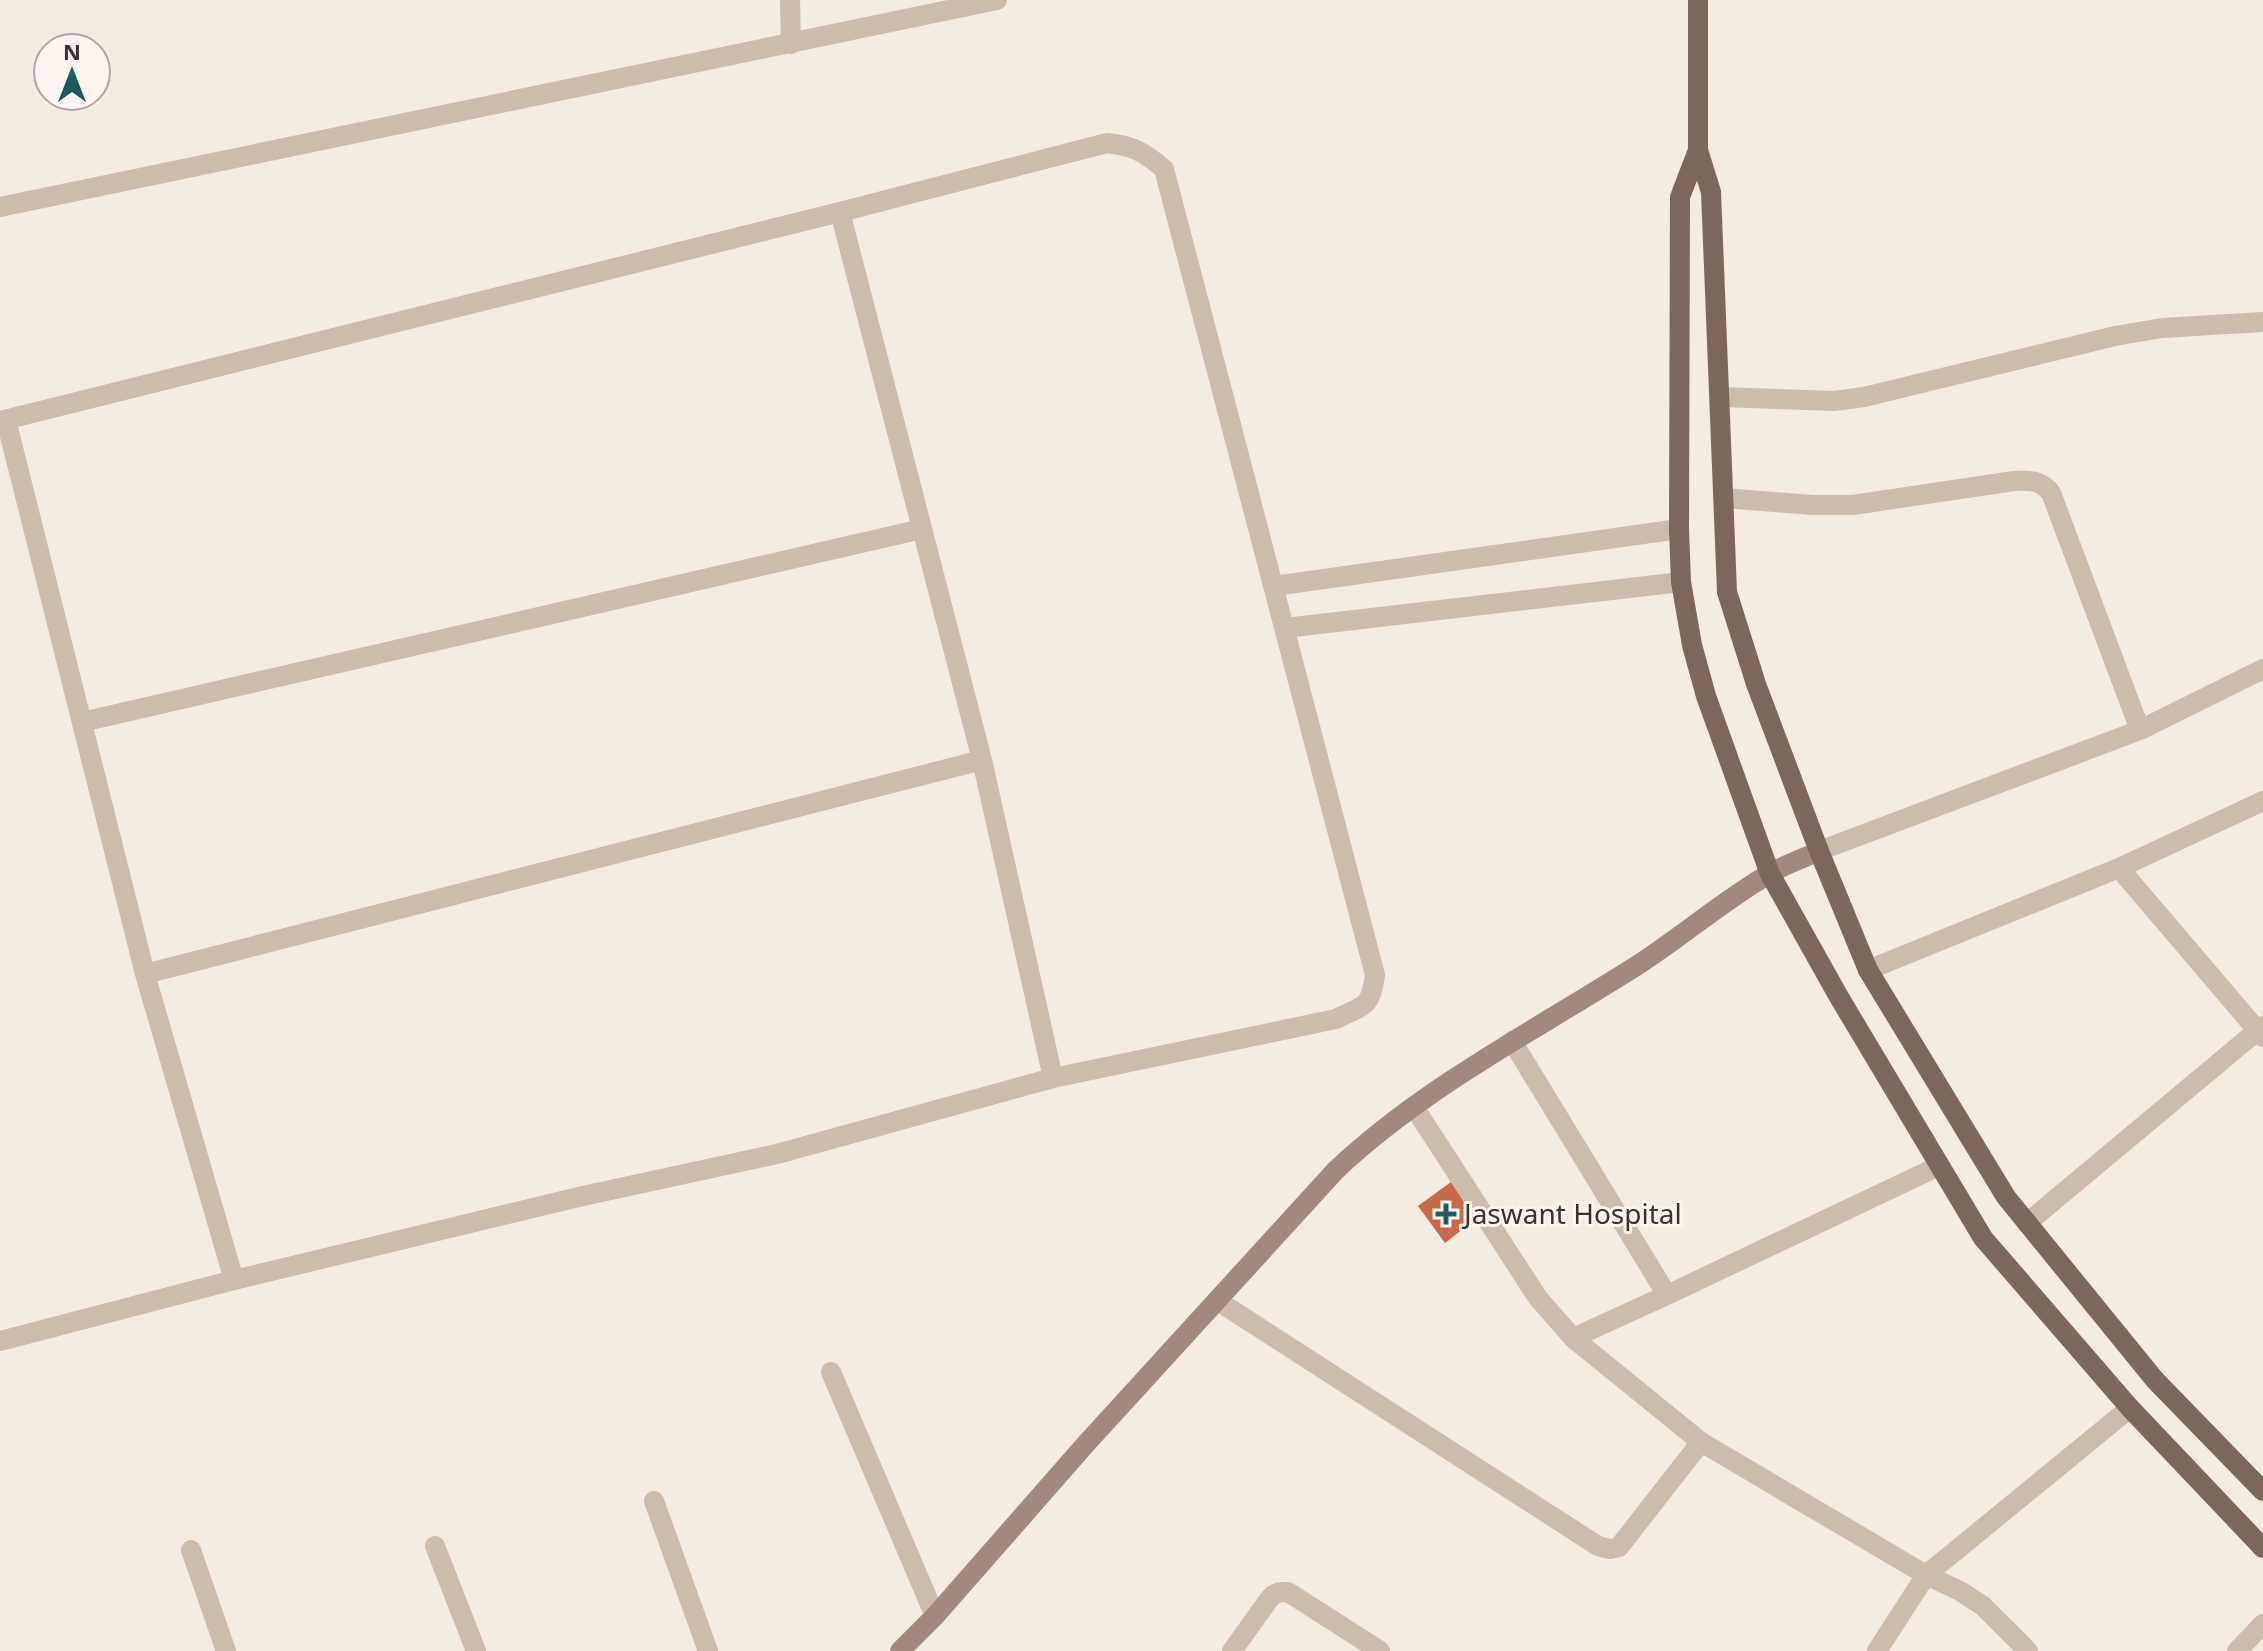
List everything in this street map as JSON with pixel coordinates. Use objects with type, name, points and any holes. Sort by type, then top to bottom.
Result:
[{"type":"main road","points":[[1698,0],[1698,150],[1711,192],[1727,592],[1756,684],[1819,851],[1868,970],[2006,1197],[2155,1380],[2263,1491]]},
{"type":"main road","points":[[1698,150],[1680,197],[1681,582],[1692,645],[1706,696],[1770,874],[1839,997],[1983,1238],[2130,1408],[2263,1548]]},
{"type":"street","points":[[790,0],[791,44]]},
{"type":"street","points":[[0,207],[997,0]]},
{"type":"street","points":[[0,1341],[234,1280],[583,1196],[777,1154],[1053,1078],[1336,1019],[1364,1006],[1372,995],[1375,975],[1164,169],[1145,153],[1126,145],[1107,143],[3,421],[145,974],[234,1280]]},
{"type":"street","points":[[840,212],[982,760],[1053,1078]]},
{"type":"street","points":[[1720,397],[1834,401],[1864,397],[2115,336],[2162,328],[2263,322]]},
{"type":"street","points":[[1723,498],[1853,505],[2014,481],[2037,481],[2046,486],[2140,730]]},
{"type":"street","points":[[82,722],[922,529]]},
{"type":"street","points":[[1274,586],[1679,529]]},
{"type":"street","points":[[1285,628],[1681,582]]},
{"type":"street","points":[[900,1651],[935,1616],[1084,1446],[1336,1170],[1361,1146],[1414,1107],[1512,1041],[1635,967],[1770,874],[1819,851],[2140,730],[2263,669]]},
{"type":"street","points":[[145,974],[982,760]]},
{"type":"street","points":[[1868,970],[2119,868],[2261,805]]},
{"type":"street","points":[[2027,1223],[2261,1031],[2119,868]]},
{"type":"street","points":[[1512,1041],[1667,1295]]},
{"type":"street","points":[[1414,1107],[1538,1298],[1573,1338],[1701,1442],[1926,1575],[1960,1591],[1983,1606],[2028,1651]]},
{"type":"street","points":[[1573,1338],[1939,1166]]},
{"type":"street","points":[[1218,1301],[1598,1546],[1610,1549],[1619,1547],[1628,1538],[1701,1442]]},
{"type":"street","points":[[831,1372],[935,1616]]},
{"type":"street","points":[[1877,1651],[1926,1575],[2130,1408]]},
{"type":"street","points":[[654,1501],[708,1651]]},
{"type":"street","points":[[435,1546],[476,1651]]},
{"type":"street","points":[[191,1550],[224,1650]]},
{"type":"street","points":[[1232,1651],[1270,1598],[1281,1592],[1288,1592],[1380,1651]]},
{"type":"street","points":[[2237,1651],[2263,1624]]},
{"type":"building","points":[[1451,1182],[1477,1218],[1445,1243],[1418,1206]]},
{"type":"place","name":"Jaswant Hospital","points":[[1446,1214]]}]
